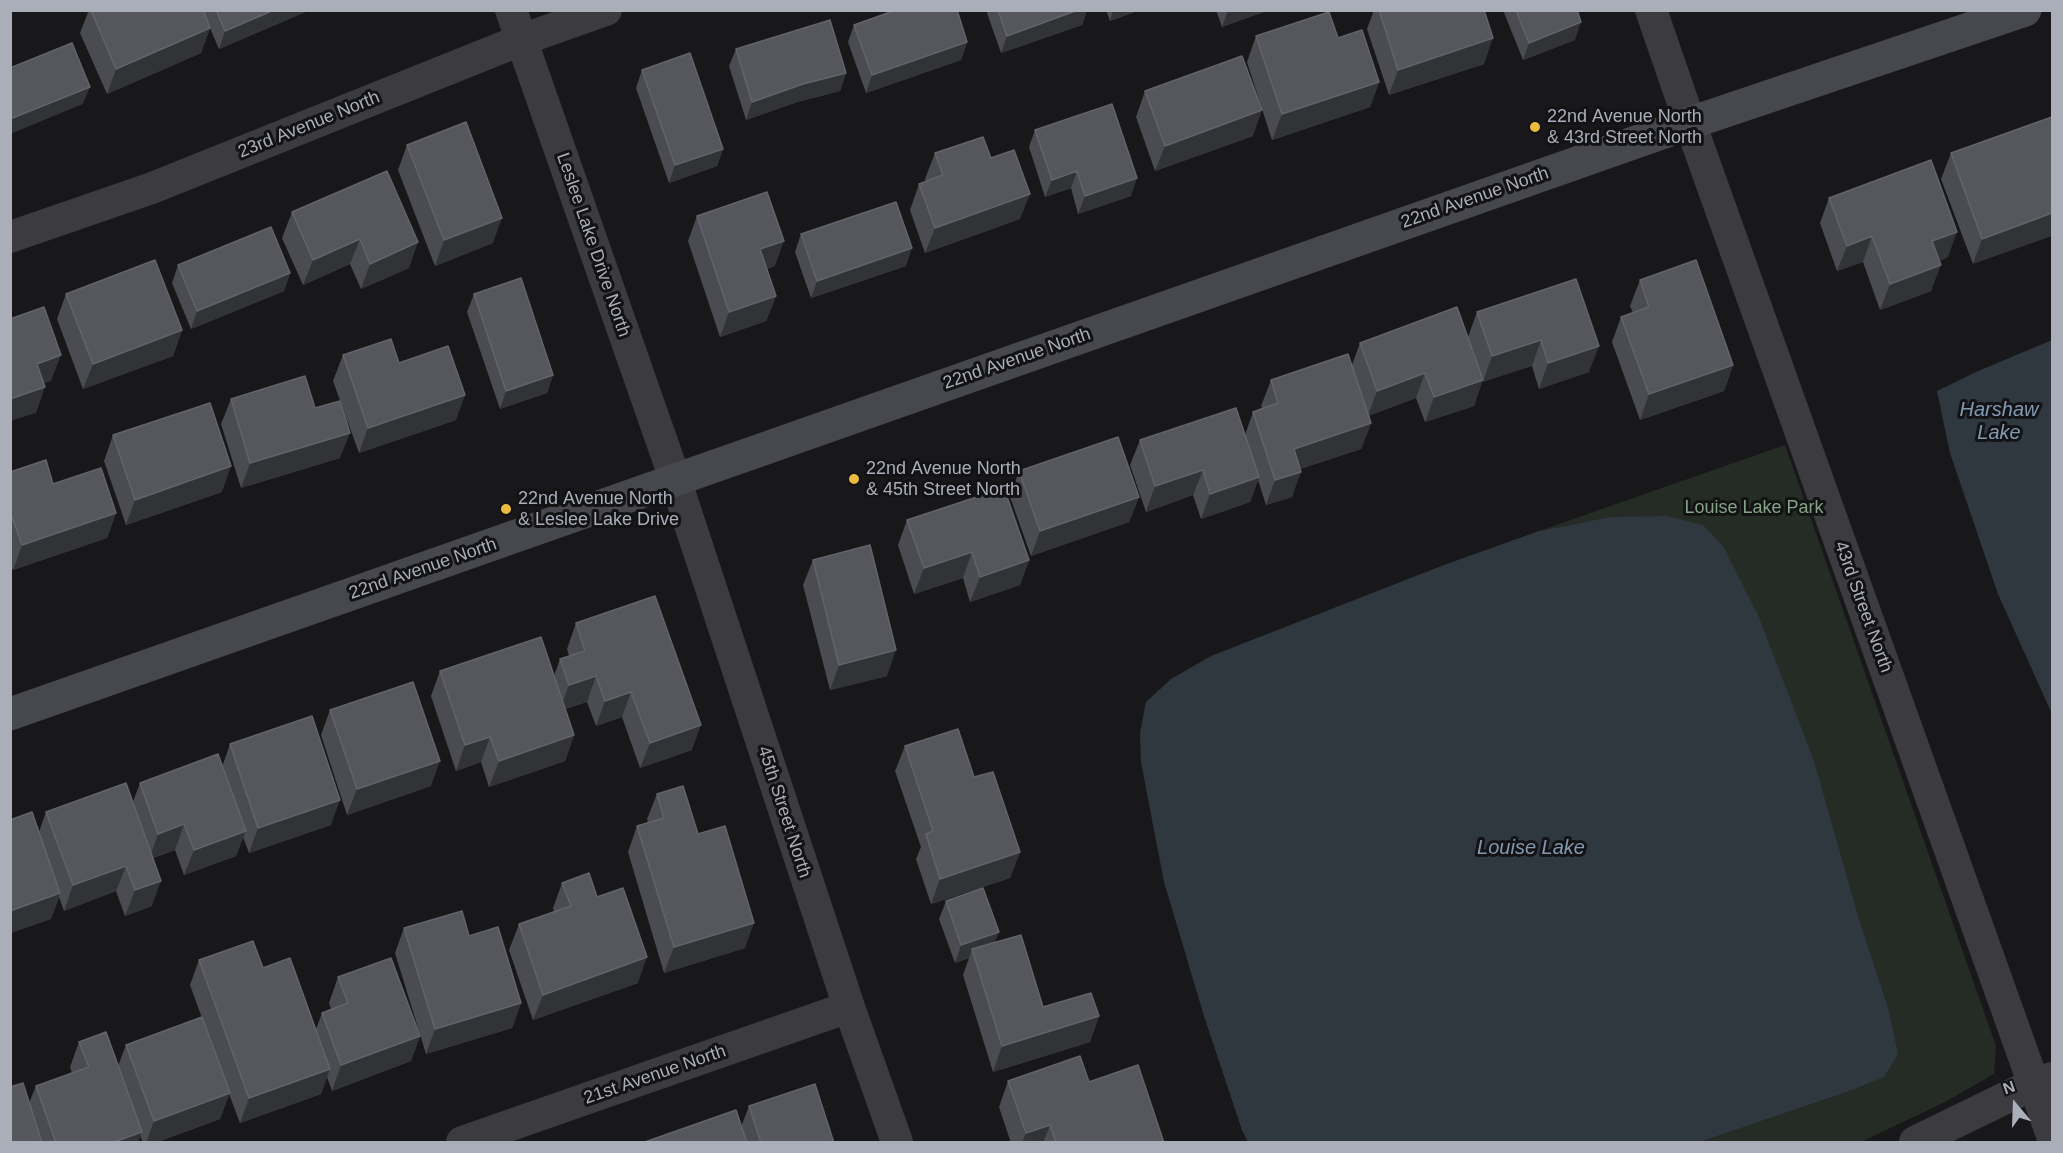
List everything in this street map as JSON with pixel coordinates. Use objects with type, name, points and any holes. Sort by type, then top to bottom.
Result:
[{"type":"main road","name":"22nd Avenue North","points":[[10,714],[1690,123],[2025,10]]},
{"type":"street","name":"Leslee Lake Drive North","points":[[511,10],[675,479]]},
{"type":"street","name":"23rd Avenue North","points":[[10,237],[152,188],[521,40],[606,10]]},
{"type":"street","name":"43rd Street North","points":[[1651,10],[1690,123],[2043,1081],[2052,1135]]},
{"type":"street","name":"45th Street North","points":[[675,479],[849,1007],[897,1143]]},
{"type":"street","name":"21st Avenue North","points":[[462,1143],[849,1007]]},
{"type":"street","points":[[1915,1143],[2043,1081]]},
{"type":"green space","name":"Louise Lake Park","points":[[1785,445],[1996,1046],[1994,1074],[1945,1102],[1861,1142],[1700,1142],[1844,1093],[1887,1004],[1858,916],[1610,517],[1539,531]]},
{"type":"water","name":"Harshaw Lake","points":[[2052,340],[2052,714],[1998,594],[1950,453],[1937,391]]},
{"type":"water","name":"Louise Lake","points":[[1666,516],[1703,525],[1723,546],[1758,615],[1814,761],[1858,916],[1887,1004],[1898,1054],[1884,1077],[1700,1142],[1248,1142],[1204,1016],[1164,882],[1141,762],[1140,733],[1146,702],[1171,679],[1211,656],[1444,565],[1539,531],[1610,517]]},
{"type":"building","points":[[91,10],[203,10],[210,28],[116,69]]},
{"type":"building","points":[[216,10],[274,10],[225,31]]},
{"type":"building","points":[[896,10],[957,10],[967,42],[872,75],[854,25]]},
{"type":"building","points":[[998,10],[1078,10],[1007,36]]},
{"type":"building","points":[[1379,10],[1484,10],[1493,38],[1398,70]]},
{"type":"building","points":[[1516,10],[1577,10],[1581,22],[1529,43]]},
{"type":"building","points":[[1329,12],[1338,38],[1362,30],[1379,82],[1282,114],[1256,36]]},
{"type":"building","points":[[830,20],[846,73],[803,84],[752,102],[736,49]]},
{"type":"building","points":[[72,43],[90,87],[10,119],[10,68]]},
{"type":"building","points":[[690,53],[723,149],[675,165],[642,70]]},
{"type":"building","points":[[1242,56],[1262,110],[1165,146],[1145,91]]},
{"type":"building","points":[[1112,104],[1137,178],[1085,196],[1077,171],[1052,180],[1035,130]]},
{"type":"building","points":[[2052,117],[2052,213],[1982,239],[1951,153]]},
{"type":"building","points":[[466,122],[502,218],[444,240],[407,145]]},
{"type":"building","points":[[983,137],[991,158],[1014,150],[1030,194],[935,228],[919,184],[943,175],[935,153]]},
{"type":"building","points":[[1931,160],[1957,232],[1932,241],[1941,265],[1890,284],[1872,236],[1847,246],[1829,198]]},
{"type":"building","points":[[387,171],[418,242],[370,264],[360,239],[313,260],[292,212]]},
{"type":"building","points":[[767,192],[784,241],[760,249],[776,296],[729,312],[697,216]]},
{"type":"building","points":[[896,202],[912,248],[817,281],[801,234]]},
{"type":"building","points":[[271,227],[290,273],[197,311],[178,265]]},
{"type":"building","points":[[155,260],[182,330],[93,364],[66,294]]},
{"type":"building","points":[[1696,260],[1733,365],[1649,394],[1621,317],[1649,307],[1640,280]]},
{"type":"building","points":[[521,278],[553,375],[506,391],[474,294]]},
{"type":"building","points":[[1576,279],[1599,346],[1548,363],[1541,340],[1492,356],[1477,312]]},
{"type":"building","points":[[44,307],[61,355],[37,364],[45,387],[10,399],[10,319]]},
{"type":"building","points":[[1457,307],[1483,380],[1434,397],[1425,373],[1377,391],[1360,343]]},
{"type":"building","points":[[391,339],[399,363],[448,346],[465,395],[368,428],[343,355]]},
{"type":"building","points":[[1348,354],[1371,423],[1294,449],[1301,472],[1275,480],[1253,412],[1278,403],[1271,380]]},
{"type":"building","points":[[305,376],[315,408],[340,401],[350,433],[250,463],[231,399]]},
{"type":"building","points":[[210,403],[231,466],[135,500],[113,435]]},
{"type":"building","points":[[1236,408],[1259,477],[1210,494],[1203,470],[1155,486],[1140,440]]},
{"type":"building","points":[[1118,437],[1139,497],[1040,531],[1019,471]]},
{"type":"building","points":[[46,460],[53,484],[101,468],[116,513],[22,545],[10,511],[10,472]]},
{"type":"building","points":[[1004,488],[1029,560],[980,577],[972,552],[924,568],[907,520]]},
{"type":"building","points":[[870,545],[896,650],[839,665],[813,560]]},
{"type":"building","points":[[655,596],[701,725],[650,743],[631,692],[605,701],[596,676],[569,685],[560,659],[585,651],[576,623]]},
{"type":"building","points":[[541,637],[574,735],[499,761],[490,737],[465,745],[440,671]]},
{"type":"building","points":[[413,682],[440,761],[357,789],[330,710]]},
{"type":"building","points":[[312,716],[340,800],[258,828],[230,744]]},
{"type":"building","points":[[958,729],[974,777],[993,772],[1020,852],[940,879],[926,834],[933,831],[905,746]]},
{"type":"building","points":[[218,754],[246,831],[194,850],[184,824],[158,834],[140,783]]},
{"type":"building","points":[[126,783],[161,881],[135,890],[126,866],[73,885],[46,812]]},
{"type":"building","points":[[683,786],[698,834],[725,826],[754,923],[674,947],[637,826],[664,818],[657,794]]},
{"type":"building","points":[[32,812],[60,893],[10,911],[10,820]]},
{"type":"building","points":[[589,873],[597,897],[623,888],[647,957],[543,995],[519,924],[571,906],[562,883]]},
{"type":"building","points":[[983,888],[999,932],[961,945],[946,901]]},
{"type":"building","points":[[462,911],[469,936],[498,927],[521,1003],[435,1029],[404,928]]},
{"type":"building","points":[[1021,935],[1043,1007],[1091,993],[1099,1016],[1002,1046],[972,949]]},
{"type":"building","points":[[253,941],[263,968],[290,958],[330,1069],[249,1098],[199,960]]},
{"type":"building","points":[[391,958],[420,1036],[341,1065],[322,1013],[348,1003],[338,977]]},
{"type":"building","points":[[202,1017],[230,1093],[154,1121],[126,1045]]},
{"type":"building","points":[[106,1032],[142,1132],[111,1143],[56,1143],[36,1086],[89,1067],[79,1042]]},
{"type":"building","points":[[1080,1056],[1089,1082],[1138,1065],[1164,1143],[1056,1143],[1050,1125],[1026,1133],[1008,1081]]},
{"type":"building","points":[[23,1083],[42,1143],[10,1143],[10,1087]]},
{"type":"building","points":[[815,1084],[834,1143],[761,1143],[749,1106]]},
{"type":"building","points":[[736,1110],[747,1143],[642,1143]]},
{"type":"place","name":"22nd Avenue North & 43rd Street North","points":[[1535,127]]},
{"type":"place","name":"22nd Avenue North & 45th Street North","points":[[854,479]]},
{"type":"place","name":"22nd Avenue North & Leslee Lake Drive","points":[[506,509]]}]
